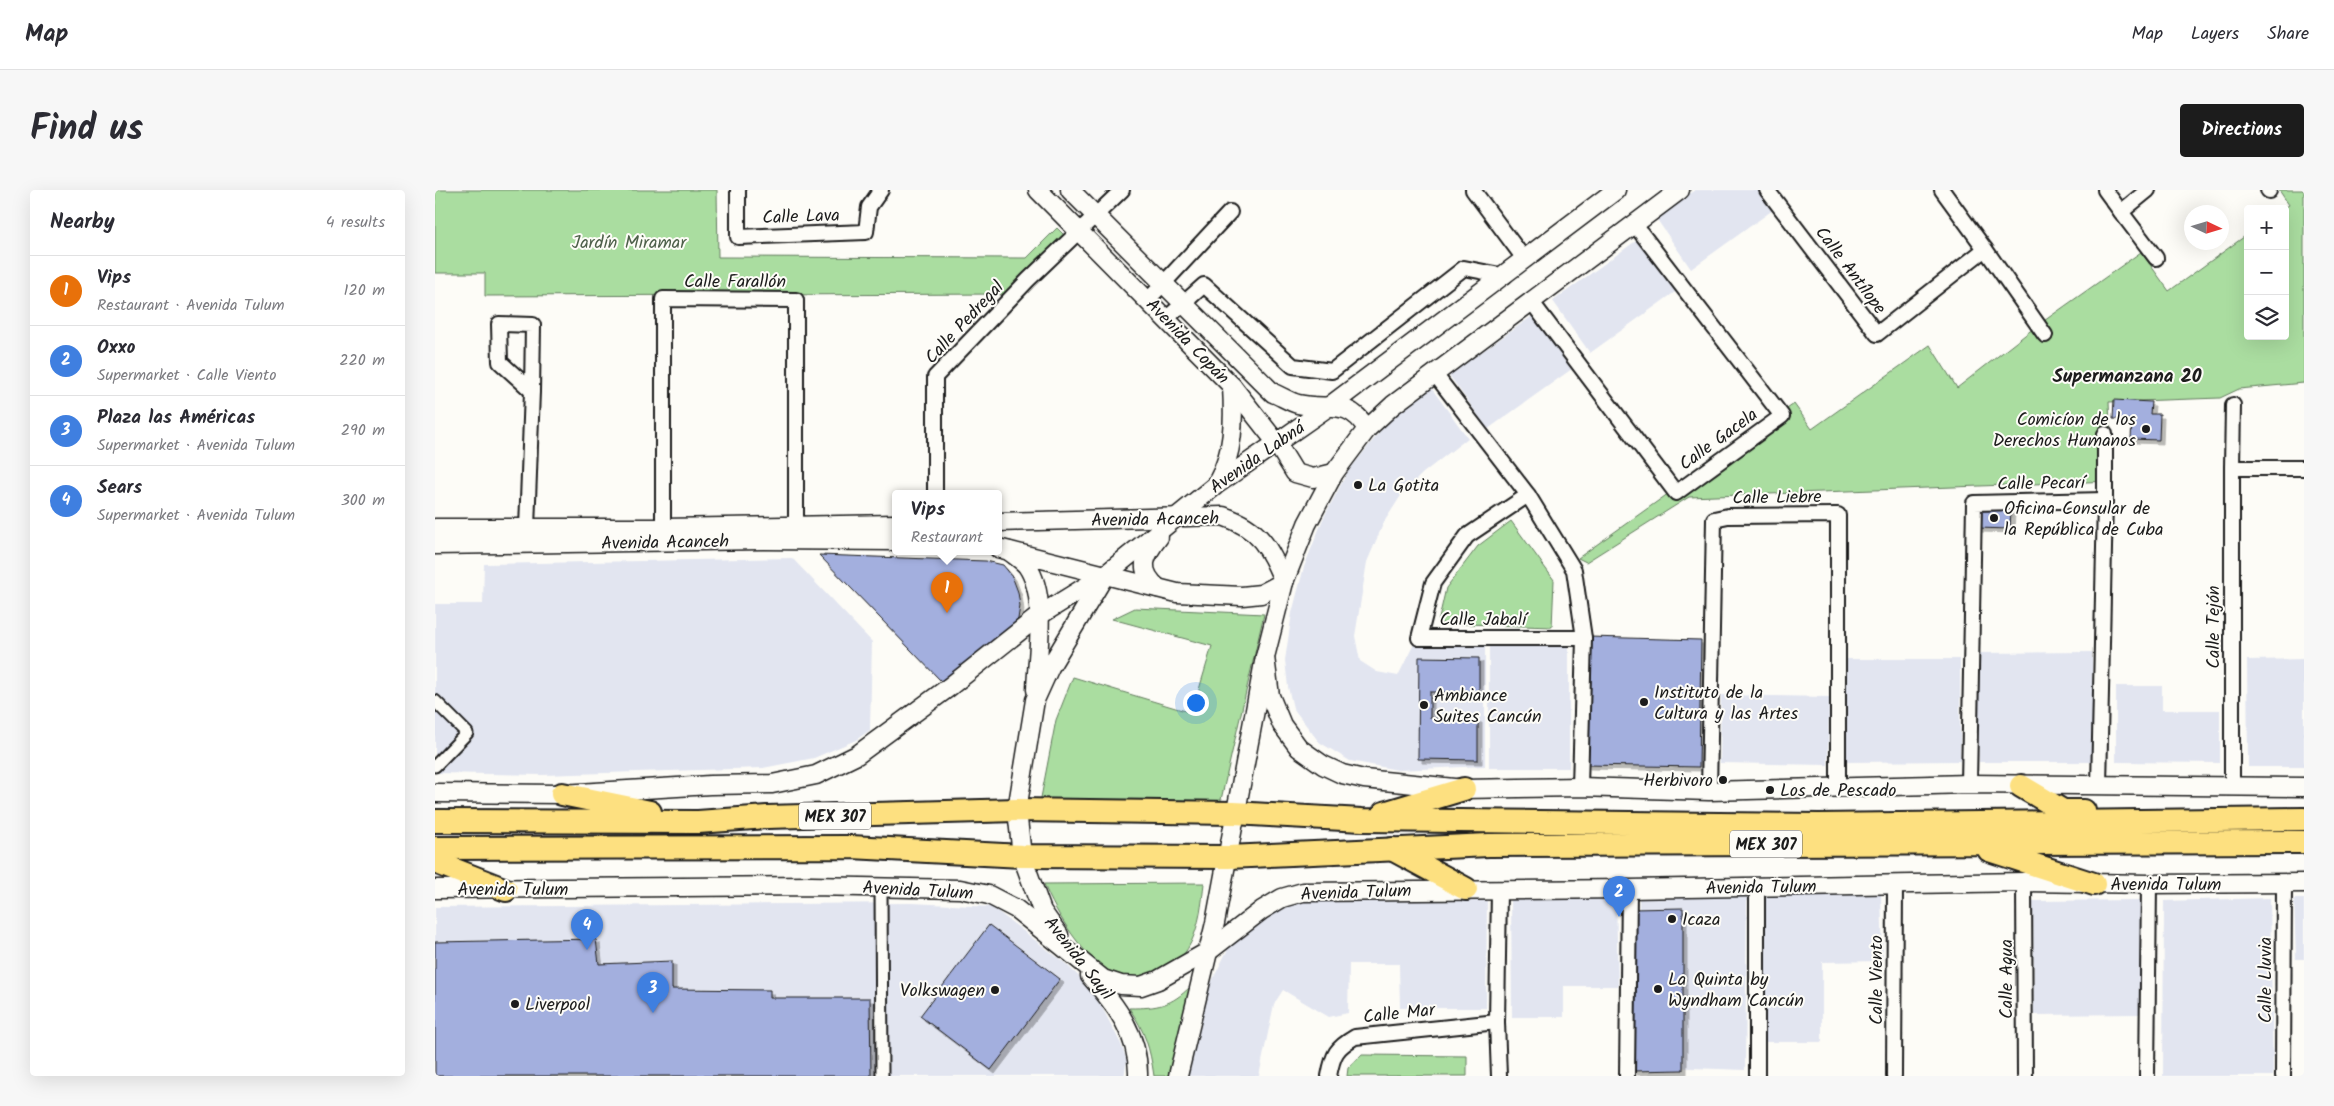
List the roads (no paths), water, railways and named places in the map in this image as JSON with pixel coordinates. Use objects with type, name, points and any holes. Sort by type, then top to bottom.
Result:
[{"type":"main road","points":[[2021,786],[2063,811],[2212,819]]},
{"type":"main road","points":[[1361,820],[1464,789]]},
{"type":"main road","points":[[562,794],[697,822]]},
{"type":"main road","name":"MEX 307","points":[[435,821],[697,822],[767,817],[1017,810],[1235,813],[1361,820],[1819,825],[2304,819]]},
{"type":"main road","name":"MEX 307","points":[[435,848],[851,847],[1022,856],[1228,857],[1489,845],[2304,842]]},
{"type":"main road","points":[[1969,843],[2094,884]]},
{"type":"main road","points":[[1392,849],[1466,889]]},
{"type":"main road","points":[[435,862],[506,890]]},
{"type":"street","name":"Calle Lava","points":[[738,190],[738,237],[866,232],[869,206],[881,190]]},
{"type":"street","name":"Avenida Copán","points":[[1038,190],[1167,318],[1232,386],[1276,442],[1295,473],[1313,478],[1334,473]]},
{"type":"street","name":"Avenida Copán","points":[[1070,190],[1273,393],[1298,404],[1331,405],[1353,412],[1367,429]]},
{"type":"street","name":"Calle Pedregal","points":[[935,490],[935,377],[1079,230],[1122,190]]},
{"type":"street","points":[[1473,190],[1525,260]]},
{"type":"street","points":[[1178,1076],[1209,951],[1250,744],[1265,657],[1284,582],[1307,524],[1334,473],[1367,429],[1434,373],[1680,190]]},
{"type":"street","name":"Calle Antílope","points":[[1767,190],[1877,334],[1985,249]]},
{"type":"street","points":[[1942,190],[2045,336]]},
{"type":"street","points":[[2105,190],[2156,258]]},
{"type":"street","points":[[2121,212],[2148,190]]},
{"type":"street","name":"Avenida Labná","points":[[1017,810],[1035,700],[1050,667],[1105,574],[1216,485],[1331,405],[1505,276],[1607,193]]},
{"type":"street","points":[[1148,300],[1230,212]]},
{"type":"street","name":"Calle Gacela","points":[[1531,301],[1676,493],[1782,416],[1635,225]]},
{"type":"street","points":[[1167,318],[1204,285],[1293,366],[1332,371],[1464,268],[1505,276]]},
{"type":"street","name":"Calle Farallón","points":[[663,528],[663,300],[796,300],[796,533]]},
{"type":"street","points":[[527,528],[532,391],[533,325],[499,324],[500,362],[532,391]]},
{"type":"street","points":[[1434,373],[1528,495],[1574,570],[1584,638],[1580,786]]},
{"type":"street","points":[[1216,485],[1227,462],[1233,430],[1232,386]]},
{"type":"street","name":"Calle Tejón","points":[[2232,786],[2233,405]]},
{"type":"street","points":[[2105,434],[2105,500]]},
{"type":"street","points":[[2232,468],[2304,468]]},
{"type":"street","name":"Calle Jabalí","points":[[1528,495],[1467,536],[1433,583],[1419,638],[1584,638]]},
{"type":"street","name":"Calle Pecarí","points":[[1969,784],[1974,503],[2105,500],[2099,786]]},
{"type":"street","name":"Calle Liebre","points":[[1709,791],[1714,519],[1737,516],[1838,514],[1838,788]]},
{"type":"street","name":"Avenida Acanceh","points":[[1002,522],[1223,516],[1247,526],[1267,544],[1284,582]]},
{"type":"street","points":[[1158,588],[1151,582],[1145,571],[1145,559],[1149,549],[1175,517]]},
{"type":"street","name":"Avenida Acanceh","points":[[435,545],[796,533],[892,524]]},
{"type":"street","name":"Avenida Acanceh","points":[[435,528],[663,528],[796,533],[892,541]]},
{"type":"street","points":[[1254,595],[1268,578],[1267,544]]},
{"type":"street","points":[[1002,548],[1177,593],[1254,595],[1261,594],[1284,582]]},
{"type":"street","points":[[1002,548],[1022,561],[1031,574],[1040,615],[1035,700]]},
{"type":"street","points":[[435,793],[562,794],[710,785],[772,784],[816,775],[857,754],[910,717],[1040,615],[1105,574]]},
{"type":"street","points":[[1265,657],[1270,696],[1282,725],[1299,748],[1323,765],[1342,774],[1364,779],[1464,789],[1580,786],[1709,791],[1969,784],[2021,786],[2304,787]]},
{"type":"street","points":[[435,701],[467,733],[435,766]]},
{"type":"street","name":"Avenida Sayil","points":[[1017,810],[1022,856],[1042,911],[1070,952],[1117,1006],[1132,1036],[1138,1064],[1138,1076]]},
{"type":"street","name":"Avenida Tulum","points":[[435,889],[506,890],[811,886],[960,889],[989,894],[1016,909],[1103,979],[1121,985],[1141,986],[1158,980],[1209,951],[1262,910],[1282,898],[1303,892],[1466,889],[1629,890],[2025,882],[2094,884],[2304,883]]},
{"type":"street","name":"Calle Agua","points":[[2025,882],[2025,1076]]},
{"type":"street","name":"Calle Lluvia","points":[[2283,1076],[2284,883]]},
{"type":"street","points":[[2147,1076],[2149,884]]},
{"type":"street","name":"Calle Viento","points":[[1894,1076],[1895,885]]},
{"type":"street","points":[[1757,886],[1757,1076]]},
{"type":"street","points":[[881,887],[882,1076]]},
{"type":"street","points":[[1499,890],[1497,1022],[1499,1076]]},
{"type":"street","points":[[1627,1076],[1629,890]]},
{"type":"street","name":"Calle Mar","points":[[1329,1076],[1332,1060],[1340,1046],[1355,1037],[1497,1022]]},
{"type":"place","name":"Comicíon de los Derechos Humanos","points":[[2146,429]]},
{"type":"place","name":"La Gotita","points":[[1358,485]]},
{"type":"place","name":"Oficina Consular de la República de Cuba","points":[[1994,518]]},
{"type":"place","name":"Vips","points":[[947,613]]},
{"type":"place","name":"Instituto de la Cultura y las Artes","points":[[1644,702]]},
{"type":"place","name":"Ambiance Suites Cancún","points":[[1424,705]]},
{"type":"place","name":"Herbivoro","points":[[1723,780]]},
{"type":"place","name":"Los de Pescado","points":[[1770,790]]},
{"type":"place","name":"Oxxo","points":[[1619,917]]},
{"type":"place","name":"Icaza","points":[[1672,919]]},
{"type":"place","name":"Sears","points":[[587,950]]},
{"type":"place","name":"La Quinta by Wyndham Cancún","points":[[1658,989]]},
{"type":"place","name":"Volkswagen","points":[[995,990]]},
{"type":"place","name":"Liverpool","points":[[515,1004]]},
{"type":"place","name":"Plaza las Américas","points":[[653,1013]]},
{"type":"district","name":"Supermanzana 20","points":[[2127,375]]},
{"type":"park label","name":"Jardín Miramar","points":[[629,242]]}]
